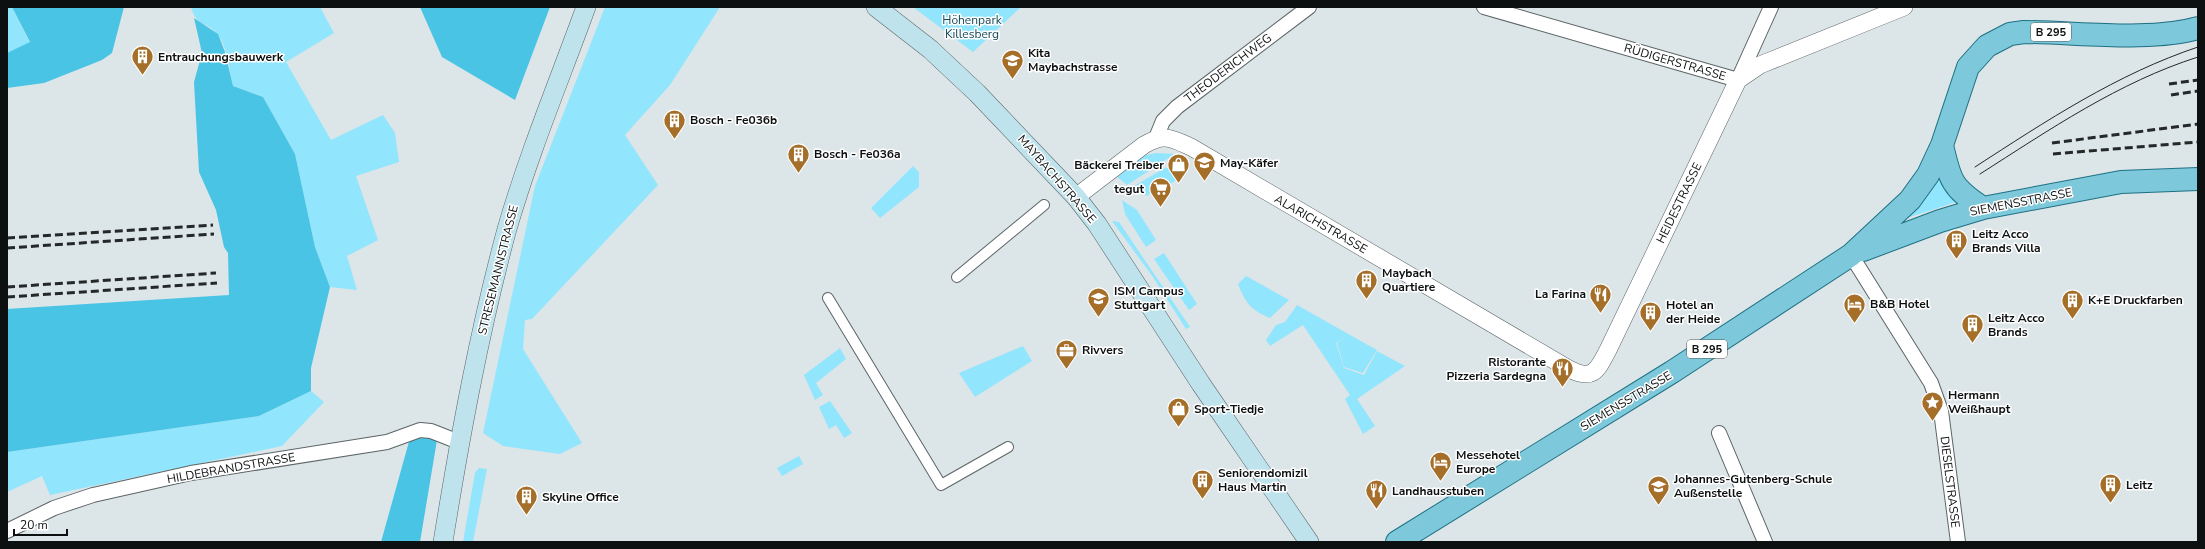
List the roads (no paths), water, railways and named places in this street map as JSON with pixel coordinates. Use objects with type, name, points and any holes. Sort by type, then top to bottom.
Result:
[{"type":"main road","name":"STRESEMANNSTRASSE","points":[[443,542],[459,442],[483,326],[508,228],[544,118],[586,7]]},
{"type":"main road","name":"MAYBACHSTRASSE","points":[[876,7],[930,49],[978,93],[1076,197],[1097,224],[1201,384],[1309,542]]},
{"type":"main road","name":"B 295","points":[[1942,145],[1968,67],[1987,46],[2003,37],[2024,32],[2145,35],[2176,33],[2198,28]]},
{"type":"main road","points":[[1942,145],[1947,169],[1953,184],[1963,196],[1983,208]]},
{"type":"main road","name":"SIEMENSSTRASSE","points":[[1397,542],[1672,372],[1851,254],[1910,200],[1928,175],[1942,145]]},
{"type":"main road","name":"SIEMENSSTRASSE","points":[[1851,254],[1940,221],[1983,208],[2122,182],[2198,179]]},
{"type":"street","name":"THEODERICHWEG","points":[[1156,138],[1163,121],[1177,107],[1309,7]]},
{"type":"street","name":"RÜDIGERSTRASSE","points":[[1484,7],[1738,80],[1760,65],[1904,7]]},
{"type":"street","name":"HEIDESTRASSE","points":[[1569,369],[1579,374],[1590,375],[1597,370],[1738,80],[1771,7]]},
{"type":"street","points":[[1076,197],[1125,159],[1156,138]]},
{"type":"street","name":"ALARICHSTRASSE","points":[[1156,138],[1172,138],[1191,147],[1569,369]]},
{"type":"street","points":[[957,277],[1044,205]]},
{"type":"street","name":"DIESELSTRASSE","points":[[1851,254],[1931,383],[1941,411],[1958,542]]},
{"type":"street","points":[[828,298],[941,485],[1008,447]]},
{"type":"street","name":"HILDEBRANDSTRASSE","points":[[7,531],[54,508],[93,495],[191,473],[387,442],[420,430],[431,431],[459,442]]},
{"type":"street","points":[[1719,433],[1765,542]]},
{"type":"tram line","points":[[1975,167],[2083,100],[2139,71],[2198,47]]},
{"type":"tram line","points":[[1980,174],[2058,124],[2112,93],[2169,67],[2198,57]]},
{"type":"railway","points":[[2169,84],[2198,80]]},
{"type":"railway","points":[[2171,95],[2198,91]]},
{"type":"railway","points":[[2052,143],[2198,124]]},
{"type":"railway","points":[[2053,154],[2198,142]]},
{"type":"railway","points":[[7,238],[213,225]]},
{"type":"railway","points":[[7,248],[214,234]]},
{"type":"railway","points":[[7,287],[216,273]]},
{"type":"railway","points":[[7,297],[217,283]]},
{"type":"place","name":"Entrauchungsbauwerk","points":[[142,76]]},
{"type":"place","name":"Kita Maybachstrasse","points":[[1013,80]]},
{"type":"place","name":"Bosch - Fe036b","points":[[674,140]]},
{"type":"place","name":"Bosch - Fe036a","points":[[799,174]]},
{"type":"place","name":"May-Käfer","points":[[1204,182]]},
{"type":"place","name":"Bäckerei Treiber","points":[[1179,184]]},
{"type":"place","name":"tegut","points":[[1160,208]]},
{"type":"place","name":"Leitz Acco Brands Villa","points":[[1957,260]]},
{"type":"place","name":"Maybach Quartiere","points":[[1366,300]]},
{"type":"place","name":"La Farina","points":[[1601,314]]},
{"type":"place","name":"ISM Campus Stuttgart","points":[[1098,318]]},
{"type":"place","name":"K+E Druckfarben","points":[[2073,320]]},
{"type":"place","name":"B&B Hotel","points":[[1854,324]]},
{"type":"place","name":"Hotel an der Heide","points":[[1650,332]]},
{"type":"place","name":"Leitz Acco Brands","points":[[1972,344]]},
{"type":"place","name":"Rivvers","points":[[1066,370]]},
{"type":"place","name":"Ristorante Pizzeria Sardegna","points":[[1562,388]]},
{"type":"place","name":"Hermann Weißhaupt","points":[[1933,422]]},
{"type":"place","name":"Sport-Tiedje","points":[[1179,428]]},
{"type":"place","name":"Messehotel Europe","points":[[1440,482]]},
{"type":"place","name":"Seniorendomizil Haus Martin","points":[[1203,500]]},
{"type":"place","name":"Leitz","points":[[2111,504]]},
{"type":"place","name":"Johannes-Gutenberg-Schule Außenstelle","points":[[1659,506]]},
{"type":"place","name":"Landhausstuben","points":[[1377,510]]},
{"type":"place","name":"Skyline Office","points":[[527,516]]},
{"type":"park label","name":"Höhenpark Killesberg","points":[[972,27]]}]
